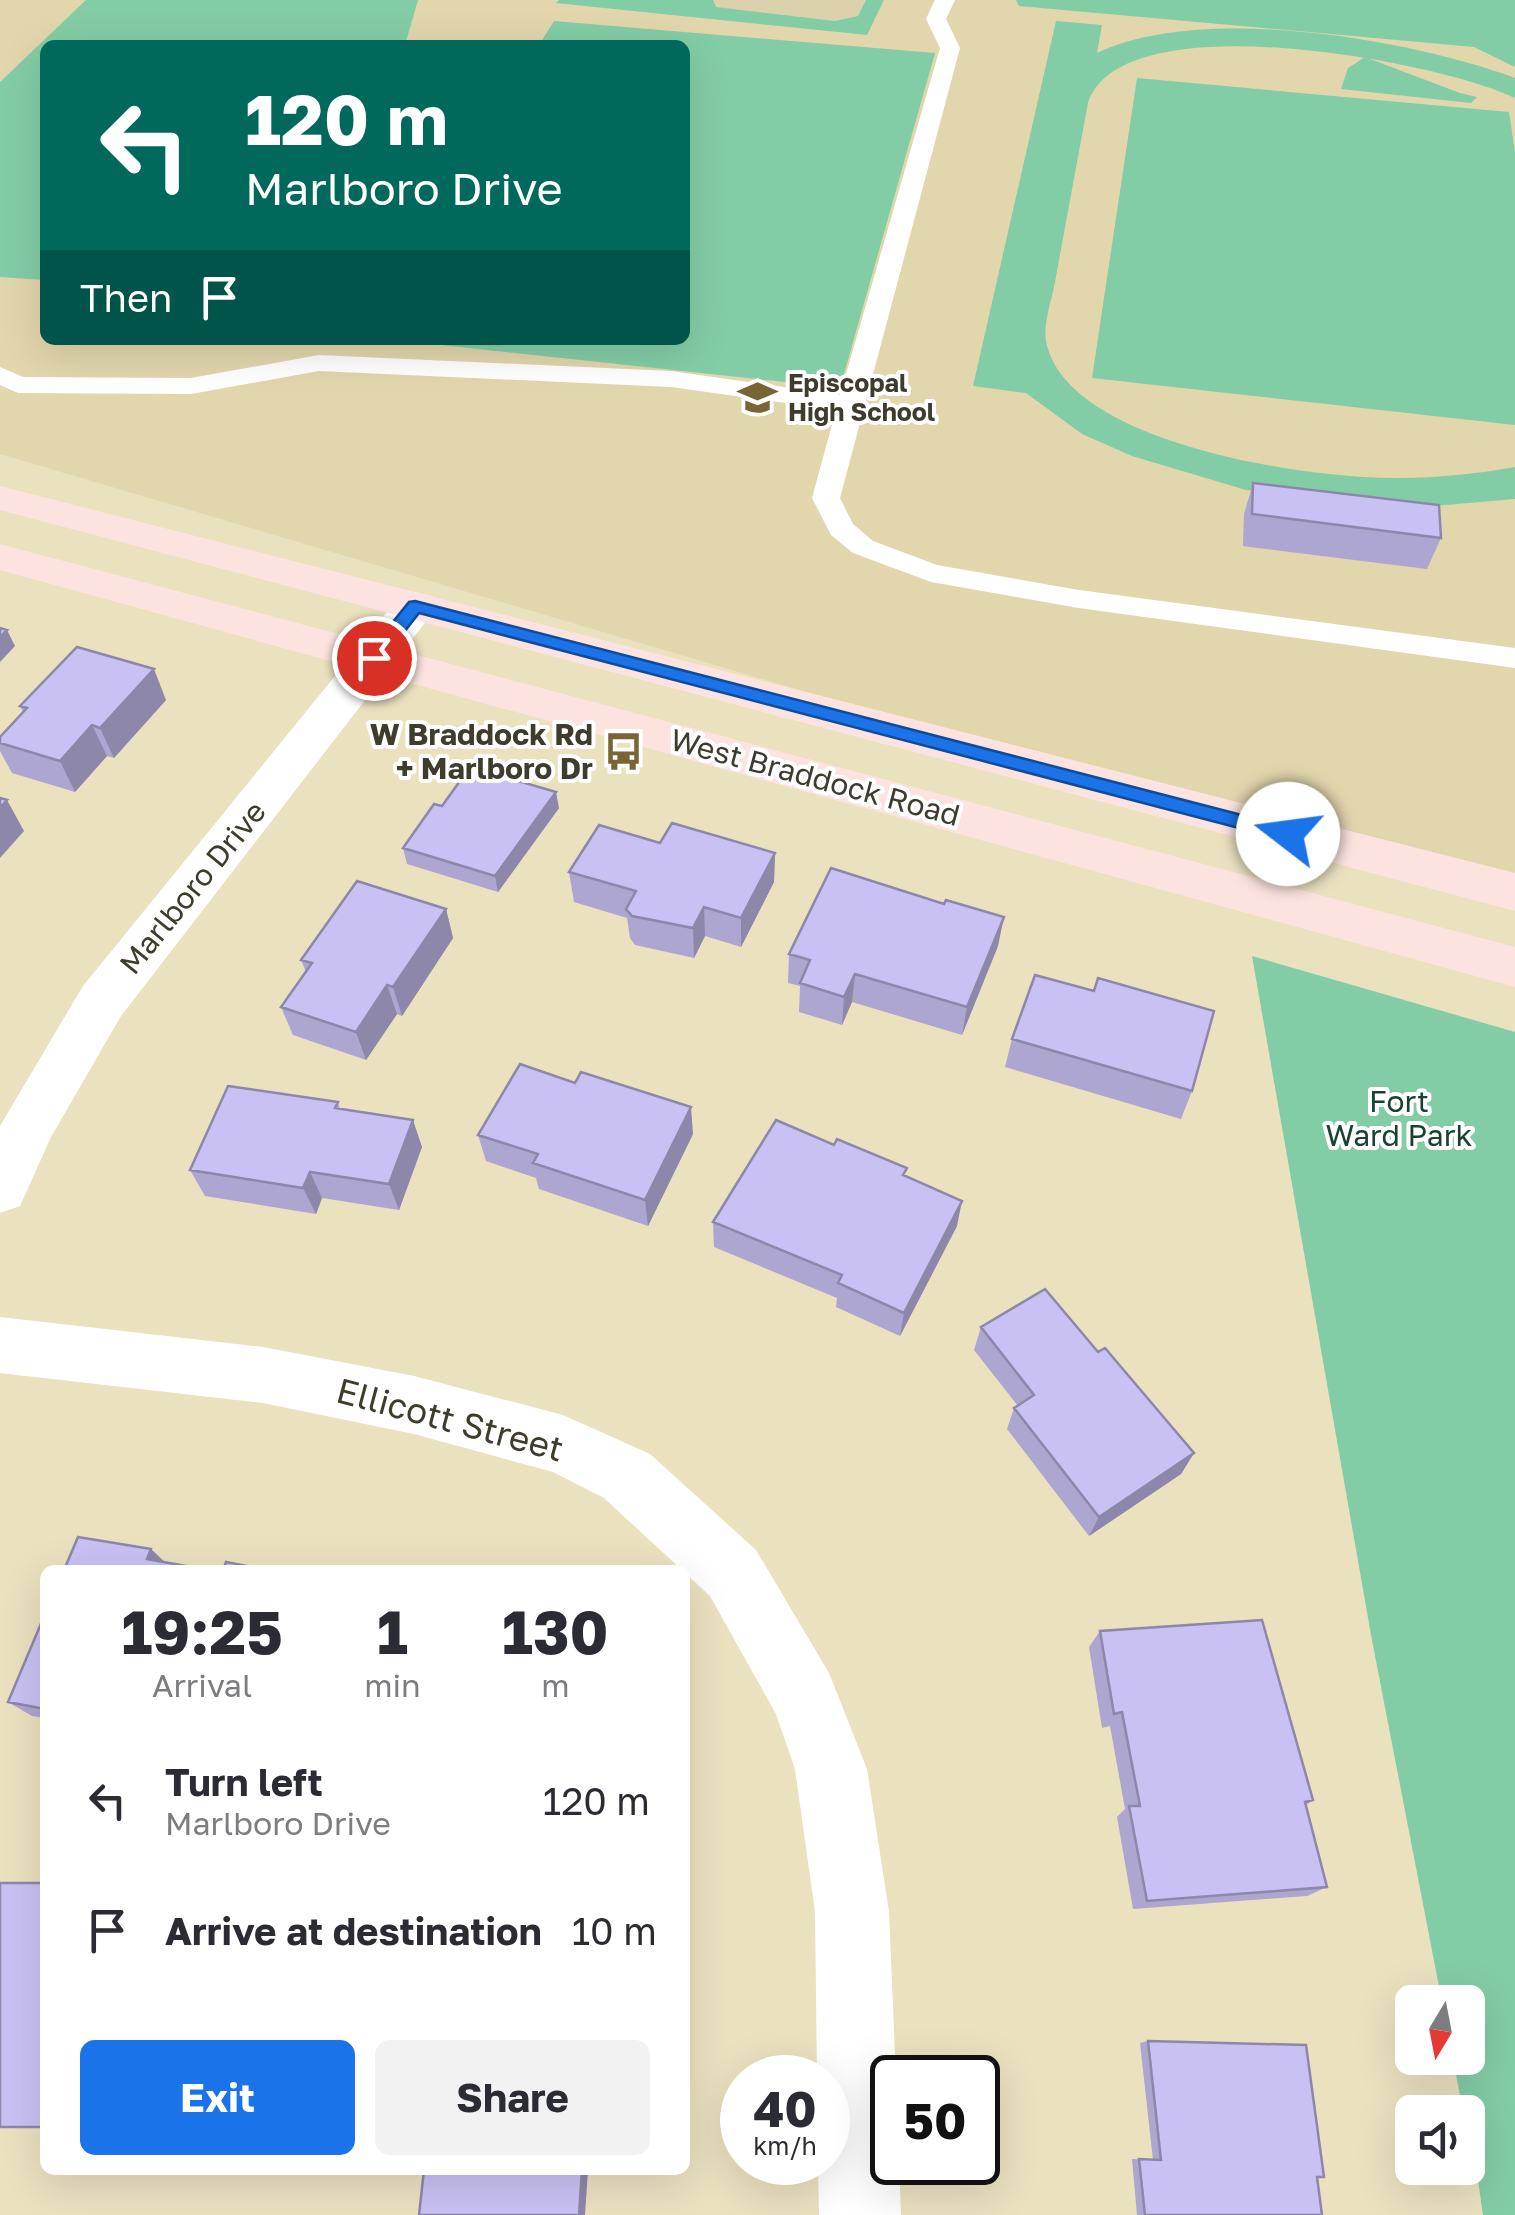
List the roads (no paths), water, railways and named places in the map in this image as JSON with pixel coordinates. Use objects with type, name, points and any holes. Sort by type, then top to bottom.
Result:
[{"type":"main road","points":[[0,498],[1515,892]]},
{"type":"main road","name":"West Braddock Road","points":[[0,556],[1515,967]]},
{"type":"street","name":"Marlboro Drive","points":[[0,1189],[27,1128],[102,1002],[415,606]]},
{"type":"street","name":"Ellicott Street","points":[[0,1346],[263,1375],[414,1405],[563,1446],[627,1476],[733,1572],[805,1697],[830,1769],[852,1912],[860,2215]]},
{"type":"lane","points":[[945,0],[936,19],[950,48],[826,498],[841,528],[863,547],[931,573],[1079,599],[1515,658]]},
{"type":"lane","points":[[0,375],[18,385],[191,386],[319,362],[672,380],[850,404]]},
{"type":"place","name":"Episcopal High School","points":[[758,397]]},
{"type":"place","name":"W Braddock Rd + Marlboro Dr","points":[[623,752]]},
{"type":"park label","name":"Fort Ward Park","points":[[1399,1119]]}]
